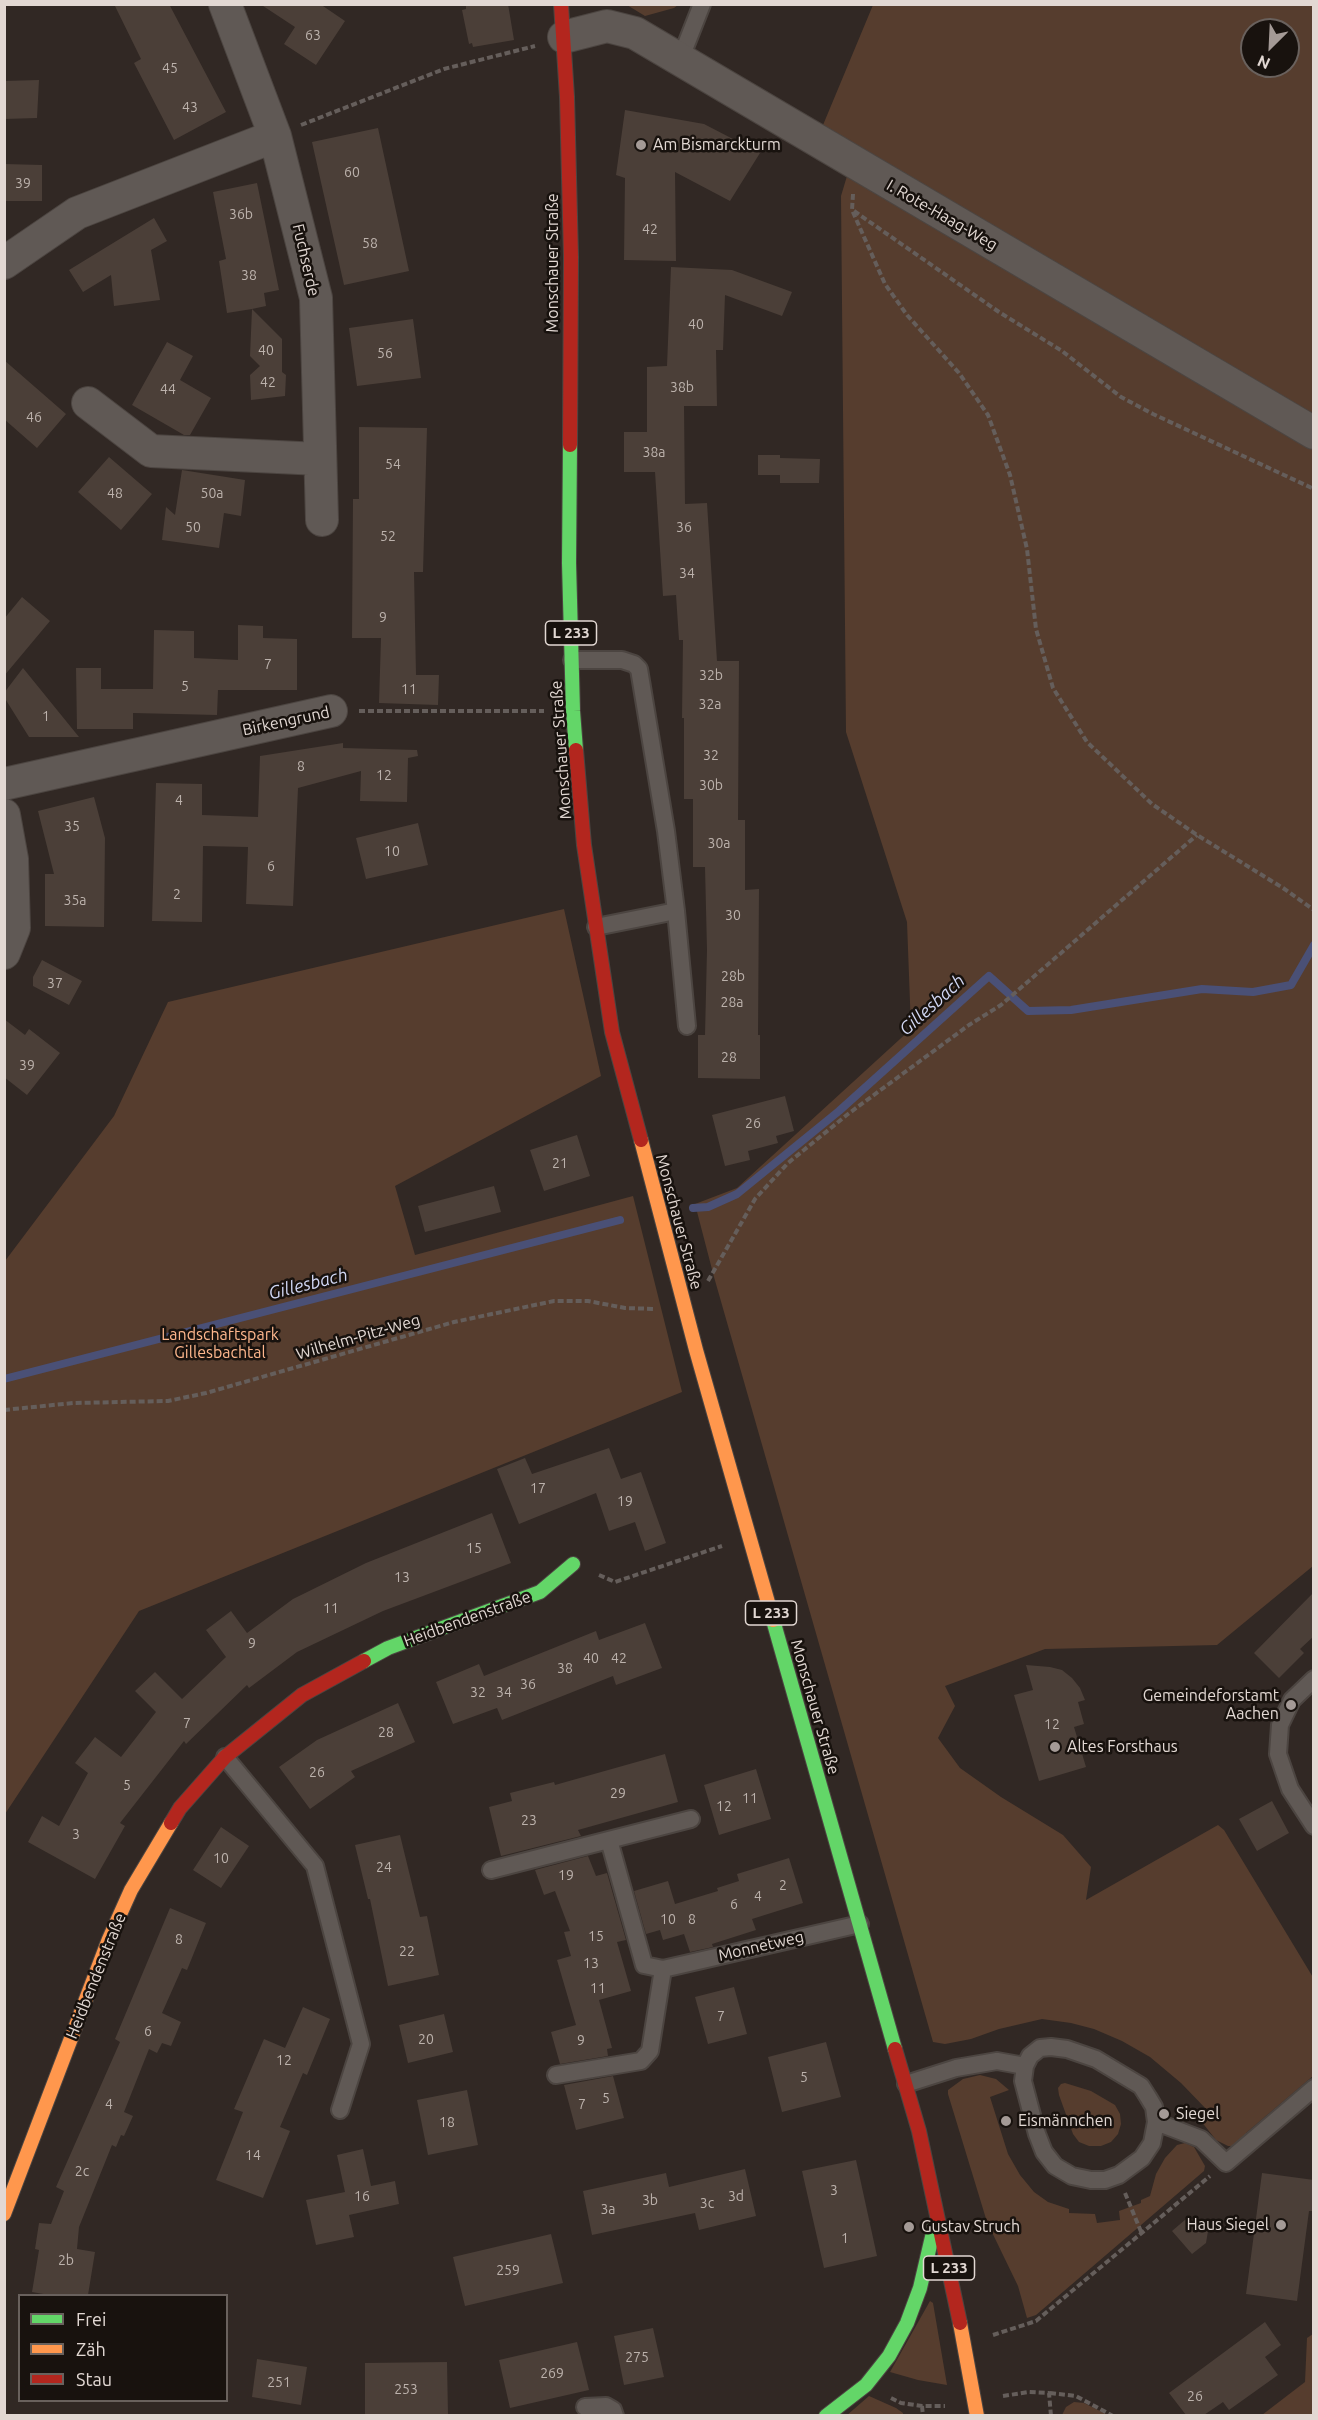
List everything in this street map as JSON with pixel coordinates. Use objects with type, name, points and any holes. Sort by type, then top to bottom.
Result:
[{"type":"main road","name":"Monschauer Straße","points":[[561,4],[571,257],[568,563],[573,711],[584,845],[612,1032],[683,1303],[906,2084],[938,2214],[977,2415]]},
{"type":"main road","name":"Heidbendenstraße","points":[[4,2214],[109,1939],[131,1890],[180,1808],[225,1757],[302,1695],[388,1648],[540,1592],[573,1564]]},
{"type":"main road","points":[[826,2415],[842,2406],[866,2385],[889,2356],[907,2323],[920,2288],[938,2214]]},
{"type":"street","name":"Fuchserde","points":[[225,4],[275,136],[316,298],[322,520]]},
{"type":"street","name":"I. Rote-Haag-Weg","points":[[564,37],[607,26],[634,33],[1314,433]]},
{"type":"street","points":[[4,263],[77,213],[275,136]]},
{"type":"street","points":[[88,403],[151,451],[320,459]]},
{"type":"street","name":"Birkengrund","points":[[4,784],[332,711]]},
{"type":"street","points":[[4,815],[12,859],[14,928],[4,953]]},
{"type":"lane","points":[[680,60],[702,4]]},
{"type":"lane","points":[[572,660],[622,660],[634,663],[639,669],[666,831],[687,1026]]},
{"type":"lane","points":[[596,927],[676,911]]},
{"type":"lane","points":[[1314,1679],[1292,1700],[1280,1725],[1278,1754],[1290,1789],[1314,1826]]},
{"type":"lane","points":[[225,1757],[315,1866],[361,2044],[340,2110]]},
{"type":"lane","points":[[491,1870],[692,1819]]},
{"type":"lane","points":[[556,2075],[641,2061],[650,2051],[663,1969],[644,1965],[609,1840]]},
{"type":"lane","name":"Monnetweg","points":[[663,1969],[860,1923]]},
{"type":"lane","points":[[1040,2048],[1067,2049],[1096,2059],[1141,2086],[1154,2107],[1156,2121],[1152,2143],[1142,2158],[1119,2175],[1105,2180],[1091,2181],[1072,2176],[1055,2166],[1044,2152],[1037,2134],[1023,2081],[1025,2066],[1030,2056],[1040,2048]]},
{"type":"lane","points":[[906,2084],[956,2068],[997,2061],[1025,2066]]},
{"type":"lane","points":[[1156,2121],[1201,2139],[1226,2163],[1314,2088]]},
{"type":"lane","points":[[585,2407],[606,2406],[613,2410],[615,2415]]},
{"type":"path","points":[[275,136],[444,69],[564,37]]},
{"type":"path","points":[[1314,489],[1121,397],[1062,351],[999,312],[852,210],[885,284],[907,315],[959,373],[988,415],[1010,475],[1027,549],[1036,629],[1053,688],[1087,742],[1152,804],[1314,910]]},
{"type":"path","name":"Birkengrund","points":[[332,711],[573,711]]},
{"type":"path","points":[[708,1281],[755,1199],[788,1163],[969,1025],[1001,1005],[1197,835]]},
{"type":"path","name":"Wilhelm-Pitz-Weg","points":[[4,1410],[73,1402],[168,1401],[206,1393],[454,1322],[554,1301],[588,1301],[625,1308],[657,1309],[683,1303]]},
{"type":"path","points":[[573,1564],[615,1582],[723,1545]]},
{"type":"path","points":[[964,2344],[1036,2321],[1226,2163]]},
{"type":"path","points":[[1119,2175],[1142,2234]]},
{"type":"path","points":[[1029,2392],[1076,2396],[1113,2415]]},
{"type":"path","points":[[1049,2393],[1051,2415]]},
{"type":"path","points":[[922,2406],[923,2415]]},
{"type":"green space","points":[[627,5],[678,5],[645,16]]},
{"type":"green space","points":[[873,5],[1313,5],[1313,421],[823,125]]},
{"type":"green space","points":[[847,176],[1313,442],[1313,1566],[1217,1645],[1045,1649],[945,1686],[955,1706],[938,1738],[960,1768],[1001,1797],[1063,1835],[1091,1867],[1086,1900],[1218,1825],[1224,1830],[1314,1979],[1313,2076],[1246,2133],[1248,2135],[1235,2146],[1228,2146],[1216,2140],[1201,2121],[1209,2112],[1181,2083],[1150,2057],[1094,2029],[1042,2019],[999,2029],[971,2039],[945,2044],[933,2042],[695,1204],[737,1188],[911,1029],[907,922],[846,732],[841,196]]},
{"type":"green space","name":"Landschaftspark Gillesbachtal","points":[[564,909],[601,1076],[395,1186],[415,1255],[633,1196],[682,1392],[139,1611],[5,1814],[5,1261],[114,1116],[168,1002]]},
{"type":"green space","points":[[980,2075],[996,2079],[1009,2090],[990,2097],[1008,2154],[1020,2175],[1034,2192],[1048,2202],[1069,2209],[1069,2213],[1095,2214],[1097,2223],[1120,2220],[1119,2211],[1141,2203],[1141,2200],[1150,2196],[1156,2174],[1165,2158],[1177,2145],[1185,2143],[1194,2147],[1205,2166],[1204,2171],[1036,2315],[1027,2318],[1018,2286],[987,2222],[948,2094],[948,2090],[963,2079]]},
{"type":"green space","points":[[1065,2083],[1091,2091],[1115,2105],[1120,2114],[1121,2124],[1118,2134],[1111,2142],[1101,2146],[1089,2146],[1079,2142],[1073,2134],[1059,2095],[1058,2088]]},
{"type":"green space","points":[[930,2301],[933,2303],[947,2385],[890,2372]]},
{"type":"green space","points":[[1313,2334],[1313,2415],[1262,2415],[1305,2382],[1307,2338]]},
{"type":"green space","points":[[869,2396],[896,2408],[903,2413],[903,2416],[846,2416]]},
{"type":"green space","points":[[1074,2402],[1084,2403],[1108,2415],[1062,2415],[1066,2407]]},
{"type":"building","points":[[114,4],[169,4],[226,112],[174,140],[134,63],[141,59]]},
{"type":"building","points":[[260,4],[320,4],[345,21],[316,65],[284,44],[295,27]]},
{"type":"building","points":[[466,4],[508,4],[514,40],[473,47],[472,43],[469,44],[462,10],[466,9]]},
{"type":"building","points":[[39,80],[37,118],[4,119],[4,81]]},
{"type":"building","points":[[625,110],[704,124],[760,153],[730,201],[675,172],[676,261],[624,260],[625,178],[616,175]]},
{"type":"building","points":[[378,128],[409,271],[344,285],[312,142]]},
{"type":"building","points":[[4,164],[42,165],[42,201],[4,201]]},
{"type":"building","points":[[257,183],[279,290],[264,293],[266,306],[227,313],[219,261],[226,259],[213,192]]},
{"type":"building","points":[[154,218],[167,241],[151,250],[160,300],[114,306],[111,275],[83,292],[69,270]]},
{"type":"building","points":[[671,267],[732,270],[792,292],[782,316],[725,295],[723,350],[716,350],[717,406],[684,406],[685,504],[707,503],[717,661],[739,661],[738,820],[745,820],[745,890],[759,889],[760,1079],[698,1078],[698,1035],[705,1035],[707,950],[705,867],[693,867],[693,799],[684,799],[683,640],[679,640],[676,595],[663,596],[655,472],[624,472],[624,432],[647,432],[647,367],[667,366]]},
{"type":"building","points":[[252,309],[282,339],[282,372],[286,375],[285,396],[251,400],[250,375],[260,366],[250,356]]},
{"type":"building","points":[[413,319],[421,378],[357,386],[349,328]]},
{"type":"building","points":[[167,342],[193,356],[180,380],[211,398],[190,435],[184,435],[132,405]]},
{"type":"building","points":[[4,360],[66,414],[37,448],[4,419]]},
{"type":"building","points":[[359,427],[427,428],[423,572],[414,572],[416,675],[439,675],[438,705],[379,703],[381,638],[352,638],[353,499],[359,499]]},
{"type":"building","points":[[758,455],[820,459],[819,483],[780,483],[780,475],[758,475]]},
{"type":"building","points":[[109,457],[152,494],[121,530],[78,492]]},
{"type":"building","points":[[182,470],[245,480],[241,516],[224,513],[219,548],[162,540],[166,507],[175,515]]},
{"type":"building","points":[[22,597],[50,621],[4,676],[4,619]]},
{"type":"building","points":[[238,625],[263,626],[263,638],[297,639],[297,690],[218,690],[217,715],[133,713],[133,729],[77,729],[76,668],[101,668],[101,689],[153,689],[154,630],[194,631],[194,658],[238,660]]},
{"type":"building","points":[[23,668],[79,737],[29,737],[4,697],[4,693]]},
{"type":"building","points":[[343,743],[343,748],[417,750],[418,756],[408,758],[407,802],[360,801],[361,771],[298,788],[293,906],[246,904],[248,847],[203,846],[202,922],[152,921],[156,783],[202,784],[202,815],[258,817],[260,756]]},
{"type":"building","points":[[94,797],[105,838],[104,927],[45,926],[45,874],[54,874],[38,811]]},
{"type":"building","points":[[418,823],[428,865],[366,879],[356,838]]},
{"type":"building","points":[[42,960],[82,981],[69,1005],[33,986],[33,977]]},
{"type":"building","points":[[4,1019],[25,1035],[29,1029],[60,1053],[27,1095],[4,1077]]},
{"type":"building","points":[[785,1096],[794,1131],[776,1136],[778,1143],[748,1151],[750,1160],[725,1166],[712,1115]]},
{"type":"building","points":[[577,1135],[590,1176],[544,1191],[530,1150]]},
{"type":"building","points":[[494,1186],[501,1212],[425,1232],[418,1206]]},
{"type":"building","points":[[609,1448],[621,1479],[641,1472],[666,1543],[645,1551],[635,1522],[609,1531],[596,1493],[519,1524],[497,1469],[525,1458],[532,1474]]},
{"type":"building","points":[[492,1513],[511,1563],[383,1611],[297,1652],[249,1688],[247,1685],[186,1744],[184,1741],[120,1823],[125,1826],[95,1879],[28,1842],[42,1816],[59,1826],[88,1773],[75,1763],[95,1737],[121,1757],[156,1712],[135,1691],[155,1672],[182,1699],[226,1657],[206,1630],[231,1611],[247,1633],[293,1599],[366,1563]]},
{"type":"building","points":[[1314,1592],[1314,1636],[1300,1649],[1304,1653],[1279,1678],[1254,1653]]},
{"type":"building","points":[[645,1623],[662,1668],[616,1685],[613,1676],[502,1720],[497,1708],[453,1724],[436,1682],[479,1664],[484,1676],[596,1631],[599,1640]]},
{"type":"building","name":"Altes Forsthaus","points":[[1026,1665],[1062,1670],[1080,1688],[1085,1700],[1078,1702],[1084,1724],[1074,1727],[1086,1767],[1039,1781],[1014,1695],[1033,1690]]},
{"type":"building","points":[[398,1703],[415,1742],[351,1771],[355,1777],[310,1809],[279,1767],[317,1740]]},
{"type":"building","points":[[665,1754],[678,1802],[578,1830],[581,1836],[501,1856],[489,1807],[512,1801],[510,1793],[554,1782],[555,1785]]},
{"type":"building","points":[[756,1769],[771,1819],[719,1835],[704,1785]]},
{"type":"building","points":[[1272,1801],[1289,1833],[1257,1851],[1239,1819]]},
{"type":"building","points":[[221,1827],[249,1846],[221,1888],[193,1870]]},
{"type":"building","points":[[400,1835],[420,1917],[427,1916],[439,1975],[388,1986],[370,1899],[368,1899],[355,1845]]},
{"type":"building","points":[[588,1856],[596,1876],[607,1873],[626,1940],[617,1942],[631,1991],[599,2000],[612,2048],[607,2049],[608,2056],[560,2064],[551,2032],[576,2025],[557,1960],[571,1956],[564,1932],[570,1931],[555,1891],[544,1895],[535,1870]]},
{"type":"building","points":[[789,1858],[803,1903],[752,1919],[756,1930],[712,1944],[713,1947],[690,1952],[684,1934],[663,1940],[660,1930],[646,1934],[634,1891],[668,1881],[675,1904],[718,1891],[717,1888],[739,1881],[737,1874]]},
{"type":"building","points":[[170,1908],[206,1923],[187,1970],[182,1968],[162,2013],[181,2022],[171,2046],[162,2043],[157,2053],[149,2049],[124,2112],[133,2116],[124,2136],[121,2135],[116,2147],[112,2145],[79,2227],[77,2249],[95,2252],[88,2294],[32,2292],[39,2250],[35,2249],[39,2223],[51,2224],[64,2191],[56,2187],[120,2042],[115,2039]]},
{"type":"building","points":[[734,1987],[747,2034],[708,2044],[695,1997]]},
{"type":"building","points":[[303,2007],[330,2019],[307,2075],[303,2073],[280,2127],[290,2131],[263,2198],[216,2180],[243,2112],[234,2109],[264,2039],[285,2048]]},
{"type":"building","points":[[444,2014],[453,2052],[408,2063],[399,2025]]},
{"type":"building","points":[[826,2042],[841,2097],[782,2112],[768,2057]]},
{"type":"building","points":[[613,2076],[624,2118],[576,2130],[564,2085]]},
{"type":"building","points":[[467,2090],[478,2145],[428,2155],[417,2100]]},
{"type":"building","points":[[363,2149],[371,2186],[395,2181],[399,2204],[349,2215],[354,2237],[316,2245],[306,2200],[345,2192],[337,2155]]},
{"type":"building","points":[[856,2160],[877,2256],[824,2268],[802,2171]]},
{"type":"building","points":[[745,2169],[756,2216],[699,2230],[695,2213],[592,2235],[583,2191],[666,2173],[669,2187]]},
{"type":"building","name":"Haus Siegel","points":[[1262,2173],[1314,2180],[1314,2211],[1309,2211],[1297,2301],[1246,2294]]},
{"type":"building","points":[[1186,2219],[1198,2220],[1208,2231],[1206,2243],[1192,2254],[1172,2231]]},
{"type":"building","points":[[551,2234],[563,2283],[465,2306],[453,2257]]},
{"type":"building","points":[[1265,2322],[1281,2345],[1265,2357],[1278,2375],[1229,2410],[1223,2402],[1204,2415],[1186,2415],[1169,2393]]},
{"type":"building","points":[[653,2328],[664,2377],[624,2385],[614,2336]]},
{"type":"building","points":[[577,2342],[589,2390],[510,2408],[499,2360]]},
{"type":"building","points":[[257,2359],[307,2367],[301,2405],[252,2397]]},
{"type":"building","points":[[447,2362],[448,2415],[365,2415],[365,2363]]},
{"type":"waterway","name":"Gillesbach","points":[[693,1208],[708,1207],[737,1194],[839,1111],[989,976],[1028,1011],[1071,1010],[1202,989],[1253,992],[1291,985],[1314,945]]},
{"type":"waterway","name":"Gillesbach","points":[[4,1379],[620,1220]]},
{"type":"traffic: fast","points":[[570,445],[569,563],[576,750]]},
{"type":"traffic: fast","points":[[364,1661],[388,1648],[540,1592],[573,1564]]},
{"type":"traffic: fast","points":[[773,1620],[895,2049]]},
{"type":"traffic: fast","points":[[826,2416],[866,2385],[889,2356],[907,2323],[920,2288],[935,2224]]},
{"type":"traffic: slow","points":[[641,1140],[696,1350],[773,1620]]},
{"type":"traffic: slow","points":[[4,2214],[109,1939],[131,1890],[171,1823]]},
{"type":"traffic: slow","points":[[960,2323],[977,2416]]},
{"type":"traffic: jam","points":[[561,4],[567,97],[571,257],[570,445]]},
{"type":"traffic: jam","points":[[576,750],[584,845],[612,1032],[641,1140]]},
{"type":"traffic: jam","points":[[171,1823],[180,1808],[225,1757],[302,1695],[364,1661]]},
{"type":"traffic: jam","points":[[895,2049],[919,2131],[960,2323]]},
{"type":"place","name":"Am Bismarckturm","points":[[641,145]]},
{"type":"place","name":"Gemeindeforstamt Aachen","points":[[1291,1705]]},
{"type":"place","name":"Altes Forsthaus","points":[[1055,1747]]},
{"type":"place","name":"Siegel","points":[[1164,2114]]},
{"type":"place","name":"Eismännchen","points":[[1006,2121]]},
{"type":"place","name":"Haus Siegel","points":[[1281,2225]]},
{"type":"place","name":"Gustav Struch","points":[[909,2227]]}]
